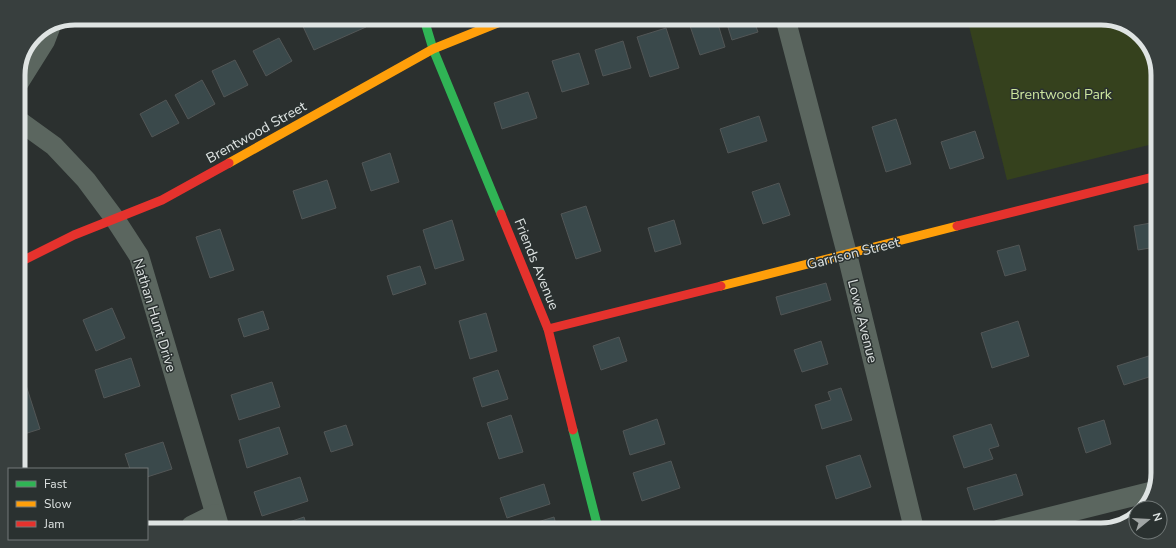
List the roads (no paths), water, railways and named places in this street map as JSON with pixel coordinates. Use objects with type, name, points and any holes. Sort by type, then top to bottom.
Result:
[{"type":"street","name":"Friends Avenue","points":[[426,25],[433,49],[548,329],[597,523]]},
{"type":"street","name":"Brentwood Street","points":[[25,260],[74,235],[162,200],[433,49],[493,25]]},
{"type":"street","name":"Lowe Avenue","points":[[787,25],[847,254],[913,523]]},
{"type":"street","points":[[25,73],[45,41],[48,32]]},
{"type":"street","name":"Nathan Hunt Drive","points":[[25,125],[54,146],[86,180],[139,256],[217,520]]},
{"type":"street","name":"Garrison Street","points":[[548,329],[1151,178]]},
{"type":"street","points":[[1025,523],[1147,492]]},
{"type":"street","points":[[204,523],[217,520]]},
{"type":"park label","name":"Brentwood Park","points":[[1061,94]]}]
